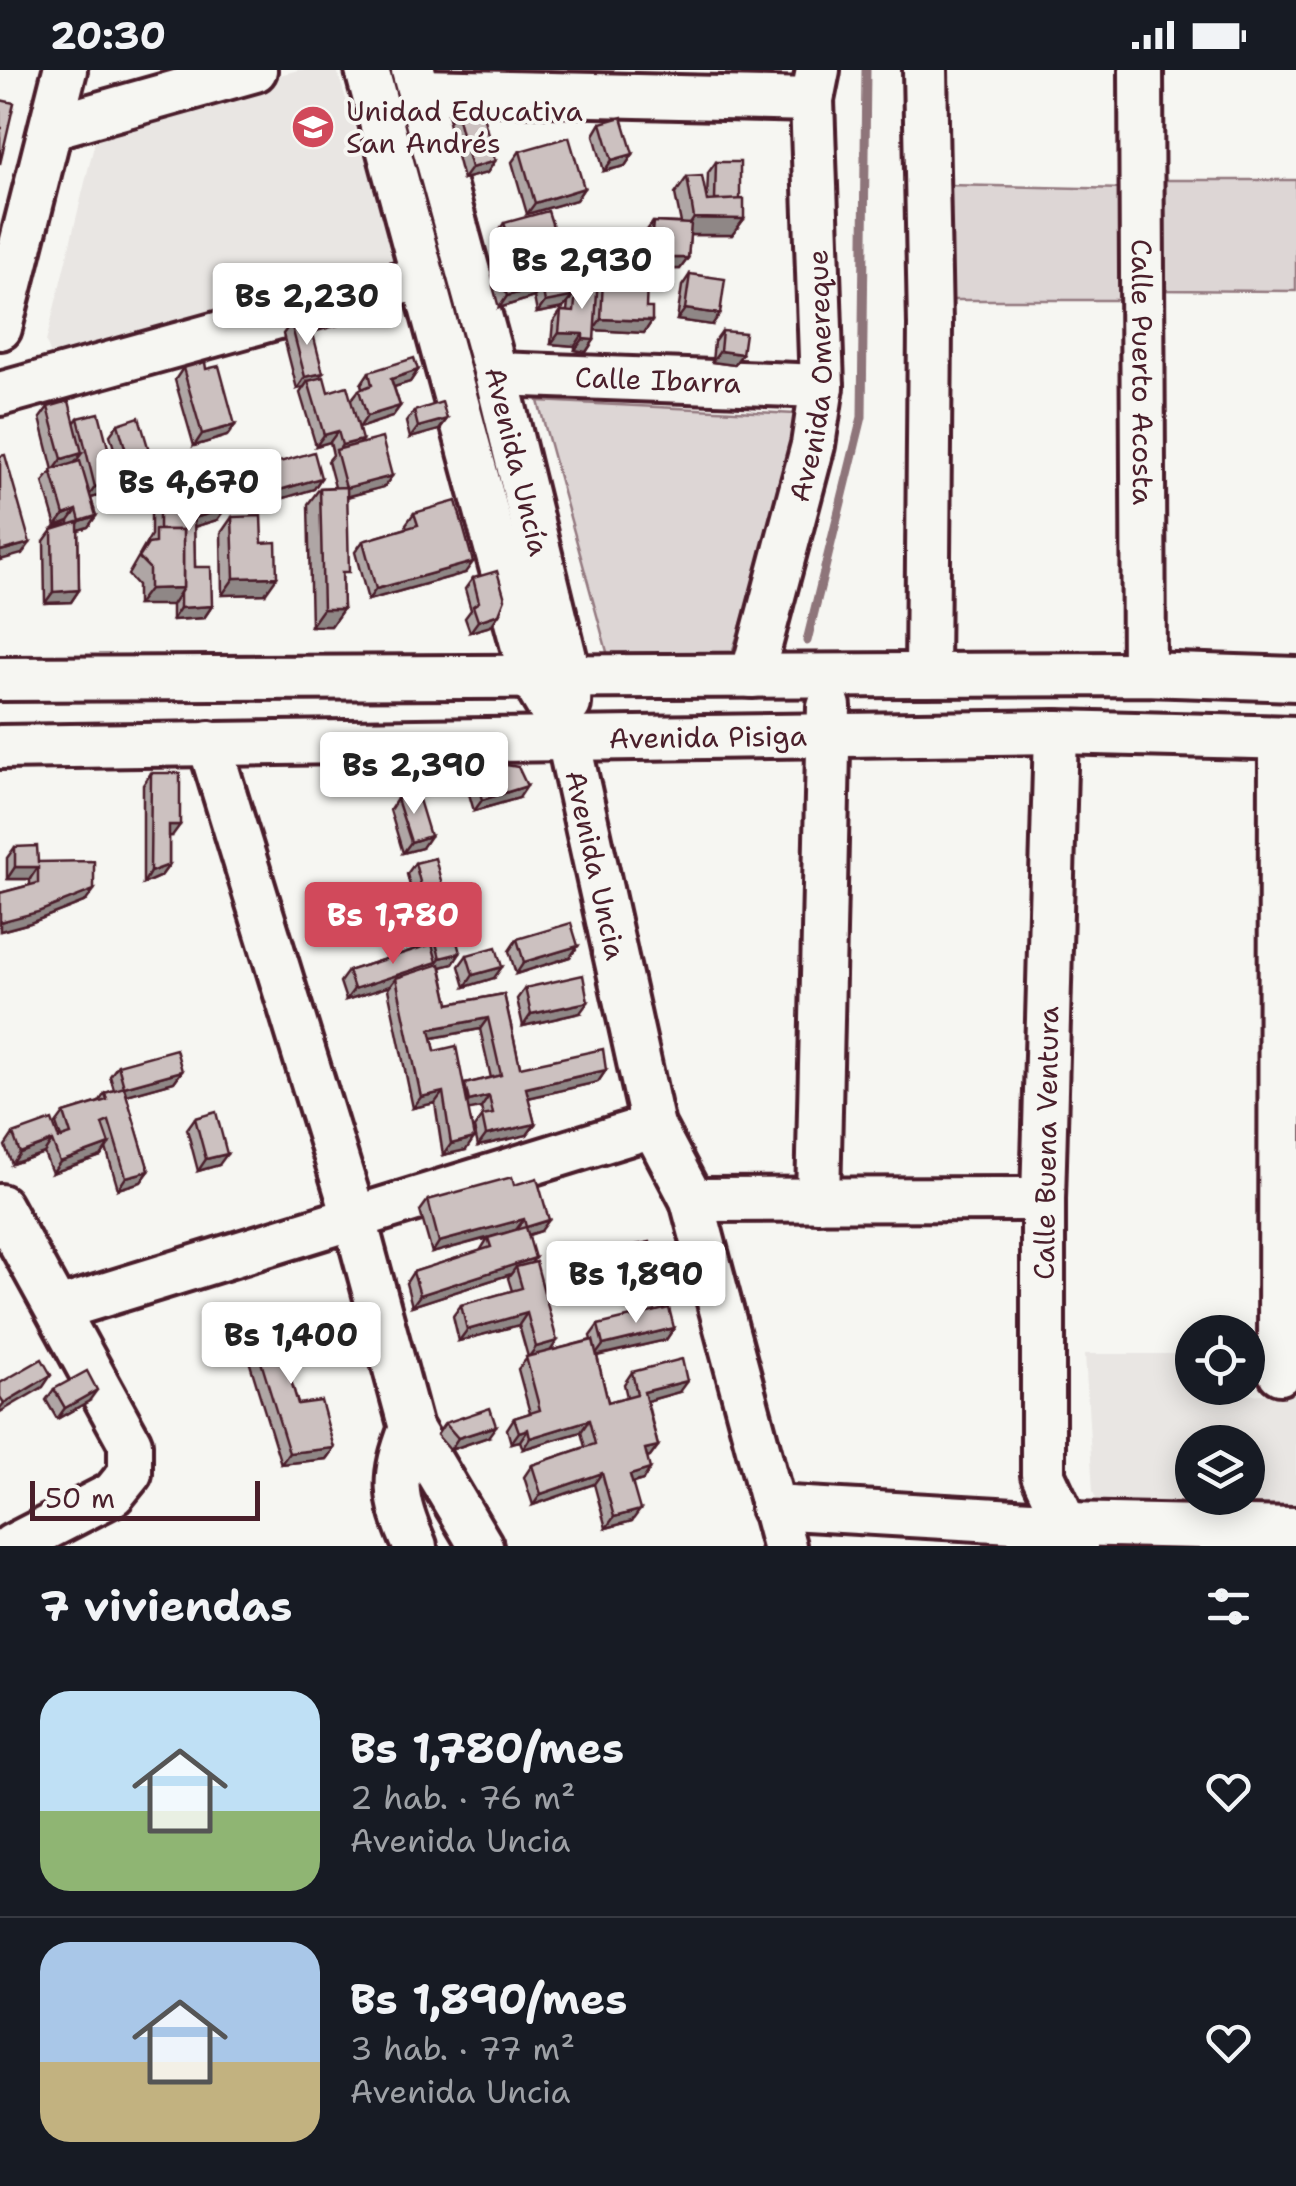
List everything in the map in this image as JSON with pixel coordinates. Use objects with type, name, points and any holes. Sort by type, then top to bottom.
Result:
[{"type":"street","points":[[0,328],[65,70]]},
{"type":"street","points":[[52,127],[254,70]]},
{"type":"street","name":"Avenida Uncia","points":[[368,70],[424,277],[568,739],[653,1126],[692,1200],[778,1526]]},
{"type":"street","points":[[924,70],[930,325],[927,675]]},
{"type":"street","name":"Calle Puerto Acosta","points":[[1141,70],[1144,674]]},
{"type":"street","points":[[416,81],[815,85]]},
{"type":"street","name":"Avenida Uncía","points":[[416,81],[496,374],[551,678]]},
{"type":"street","name":"Avenida Omereque","points":[[752,676],[813,445],[822,386],[815,85]]},
{"type":"street","points":[[0,394],[424,277]]},
{"type":"street","name":"Calle Ibarra","points":[[496,374],[822,386]]},
{"type":"street","points":[[0,678],[1144,674],[1296,679]]},
{"type":"street","points":[[818,1200],[830,734],[827,676]]},
{"type":"street","name":"Avenida Pisiga","points":[[0,747],[1056,732],[1288,738]]},
{"type":"street","name":"Calle Buena Ventura","points":[[1056,732],[1043,1199],[1044,1475],[1071,1535]]},
{"type":"street","points":[[1280,1374],[1288,738]]},
{"type":"street","points":[[208,743],[354,1216],[411,1428],[481,1546]]},
{"type":"street","points":[[58,1309],[653,1126]]},
{"type":"street","points":[[692,1200],[1043,1199]]},
{"type":"street","points":[[0,1206],[130,1442],[130,1474],[113,1494],[12,1546]]},
{"type":"street","points":[[411,1428],[394,1472],[402,1519],[415,1546]]},
{"type":"street","points":[[778,1526],[1071,1535],[1296,1529]]},
{"type":"shaded area","points":[[298,70],[337,70],[397,263],[52,358],[46,342],[99,125]]},
{"type":"shaded area","points":[[1156,180],[1296,180],[1296,291],[1156,290]]},
{"type":"shaded area","points":[[947,185],[1125,189],[1125,300],[945,300]]},
{"type":"shaded area","points":[[538,401],[795,414],[797,452],[730,659],[609,659]]},
{"type":"shaded area","points":[[1085,1354],[1175,1354],[1175,1405],[1265,1405],[1265,1394],[1296,1393],[1296,1516],[1265,1515],[1265,1425],[1175,1425],[1175,1511],[1100,1508],[1093,1492]]},
{"type":"building","points":[[0,100],[14,103],[0,164],[0,128]]},
{"type":"building","points":[[480,104],[495,161],[471,168],[456,111]]},
{"type":"building","points":[[622,117],[633,154],[612,160],[601,123]]},
{"type":"building","points":[[569,137],[584,188],[535,203],[520,151]]},
{"type":"building","points":[[716,162],[740,162],[740,200],[715,200]]},
{"type":"building","points":[[702,176],[707,201],[744,199],[744,219],[694,218],[687,177]]},
{"type":"building","points":[[548,211],[555,233],[512,247],[504,223]]},
{"type":"building","points":[[653,222],[691,224],[688,258],[668,258],[667,265],[649,264]]},
{"type":"building","points":[[572,253],[580,287],[569,289],[571,297],[545,302],[542,286],[507,296],[501,275]]},
{"type":"building","points":[[690,274],[725,279],[720,314],[685,309]]},
{"type":"building","points":[[585,275],[598,276],[594,340],[583,339],[583,334],[559,333],[561,311],[574,312],[576,291],[584,292]]},
{"type":"building","points":[[603,280],[647,282],[646,308],[652,308],[652,321],[601,319]]},
{"type":"building","points":[[309,318],[323,373],[305,377],[291,323]]},
{"type":"building","points":[[722,331],[745,333],[742,354],[720,351]]},
{"type":"building","points":[[414,358],[418,370],[391,379],[400,406],[367,416],[359,390],[372,385],[369,372]]},
{"type":"building","points":[[205,362],[206,369],[219,366],[235,425],[202,434],[183,368]]},
{"type":"building","points":[[324,377],[328,392],[347,386],[362,440],[342,445],[338,431],[324,435],[308,381]]},
{"type":"building","points":[[69,401],[82,453],[62,459],[48,407]]},
{"type":"building","points":[[442,402],[447,419],[418,427],[414,411]]},
{"type":"building","points":[[99,413],[117,482],[95,487],[78,418]]},
{"type":"building","points":[[139,417],[156,474],[135,481],[118,424]]},
{"type":"building","points":[[382,438],[392,476],[346,488],[336,450]]},
{"type":"building","points":[[314,452],[321,478],[259,496],[252,470]]},
{"type":"building","points":[[5,455],[30,543],[0,551],[0,456]]},
{"type":"building","points":[[80,461],[96,516],[80,521],[77,510],[64,515],[51,470]]},
{"type":"building","points":[[170,474],[178,497],[222,484],[225,509],[194,518],[195,567],[211,567],[212,606],[180,608],[183,530],[159,530],[159,502],[151,481]]},
{"type":"building","points":[[347,487],[349,572],[342,572],[343,609],[323,609],[320,488]]},
{"type":"building","points":[[456,501],[473,562],[376,589],[363,541],[418,525],[414,513]]},
{"type":"building","points":[[261,516],[262,543],[276,542],[277,577],[234,578],[232,517]]},
{"type":"building","points":[[78,522],[79,590],[53,592],[52,530]]},
{"type":"building","points":[[155,530],[183,530],[183,588],[149,589],[149,568],[139,558],[148,544],[155,543]]},
{"type":"building","points":[[497,571],[505,599],[499,614],[478,621],[473,606],[479,602],[473,578]]},
{"type":"building","points":[[506,765],[518,767],[527,786],[482,800],[475,775]]},
{"type":"building","points":[[151,773],[180,773],[180,825],[169,825],[169,865],[150,872]]},
{"type":"building","points":[[417,793],[430,836],[411,842],[397,799]]},
{"type":"building","points":[[37,846],[38,862],[94,861],[94,890],[0,922],[0,893],[38,883],[38,867],[15,867],[15,847]]},
{"type":"building","points":[[435,858],[460,953],[440,958],[415,863]]},
{"type":"building","points":[[571,923],[578,946],[524,962],[517,939]]},
{"type":"building","points":[[432,944],[437,962],[354,989],[348,971]]},
{"type":"building","points":[[496,947],[502,967],[473,975],[467,955]]},
{"type":"building","points":[[440,964],[449,1004],[504,994],[520,1067],[603,1049],[606,1070],[526,1088],[535,1124],[486,1135],[482,1116],[493,1114],[489,1096],[469,1101],[465,1084],[501,1075],[488,1018],[430,1029],[435,1051],[456,1046],[474,1138],[451,1144],[443,1092],[421,1097],[396,978]]},
{"type":"building","points":[[583,975],[588,1002],[531,1014],[525,988]]},
{"type":"building","points":[[176,1049],[182,1071],[124,1087],[118,1065]]},
{"type":"building","points":[[124,1087],[149,1171],[126,1177],[109,1121],[102,1124],[109,1144],[60,1162],[52,1141],[20,1153],[13,1134],[52,1120],[59,1139],[71,1135],[64,1113],[107,1100],[105,1093]]},
{"type":"building","points":[[216,1112],[227,1154],[206,1159],[195,1118]]},
{"type":"building","points":[[512,1177],[514,1185],[537,1178],[549,1220],[526,1227],[524,1219],[439,1242],[428,1200]]},
{"type":"building","points":[[526,1227],[535,1258],[420,1295],[413,1272],[491,1247],[488,1238]]},
{"type":"building","points":[[650,1242],[656,1263],[610,1274],[605,1252]]},
{"type":"building","points":[[536,1262],[557,1341],[536,1347],[527,1313],[467,1330],[461,1305],[522,1288],[516,1267]]},
{"type":"building","points":[[669,1308],[674,1328],[603,1345],[598,1325]]},
{"type":"building","points":[[263,1312],[270,1338],[315,1326],[321,1349],[284,1358],[298,1404],[321,1401],[334,1448],[289,1453],[247,1316]]},
{"type":"building","points":[[593,1340],[608,1402],[637,1394],[632,1372],[682,1359],[687,1381],[644,1392],[658,1446],[645,1449],[650,1469],[630,1475],[640,1510],[614,1517],[602,1473],[541,1494],[532,1465],[595,1444],[589,1420],[530,1438],[528,1429],[519,1432],[514,1418],[540,1410],[526,1357]]},
{"type":"building","points":[[42,1359],[51,1375],[4,1403],[0,1383]]},
{"type":"building","points":[[87,1371],[97,1390],[65,1408],[54,1389]]},
{"type":"building","points":[[490,1408],[496,1426],[458,1438],[445,1423]]},
{"type":"waterway","points":[[807,641],[862,417],[866,70]]},
{"type":"place","name":"Unidad Educativa San Andrés","points":[[313,127]]}]
